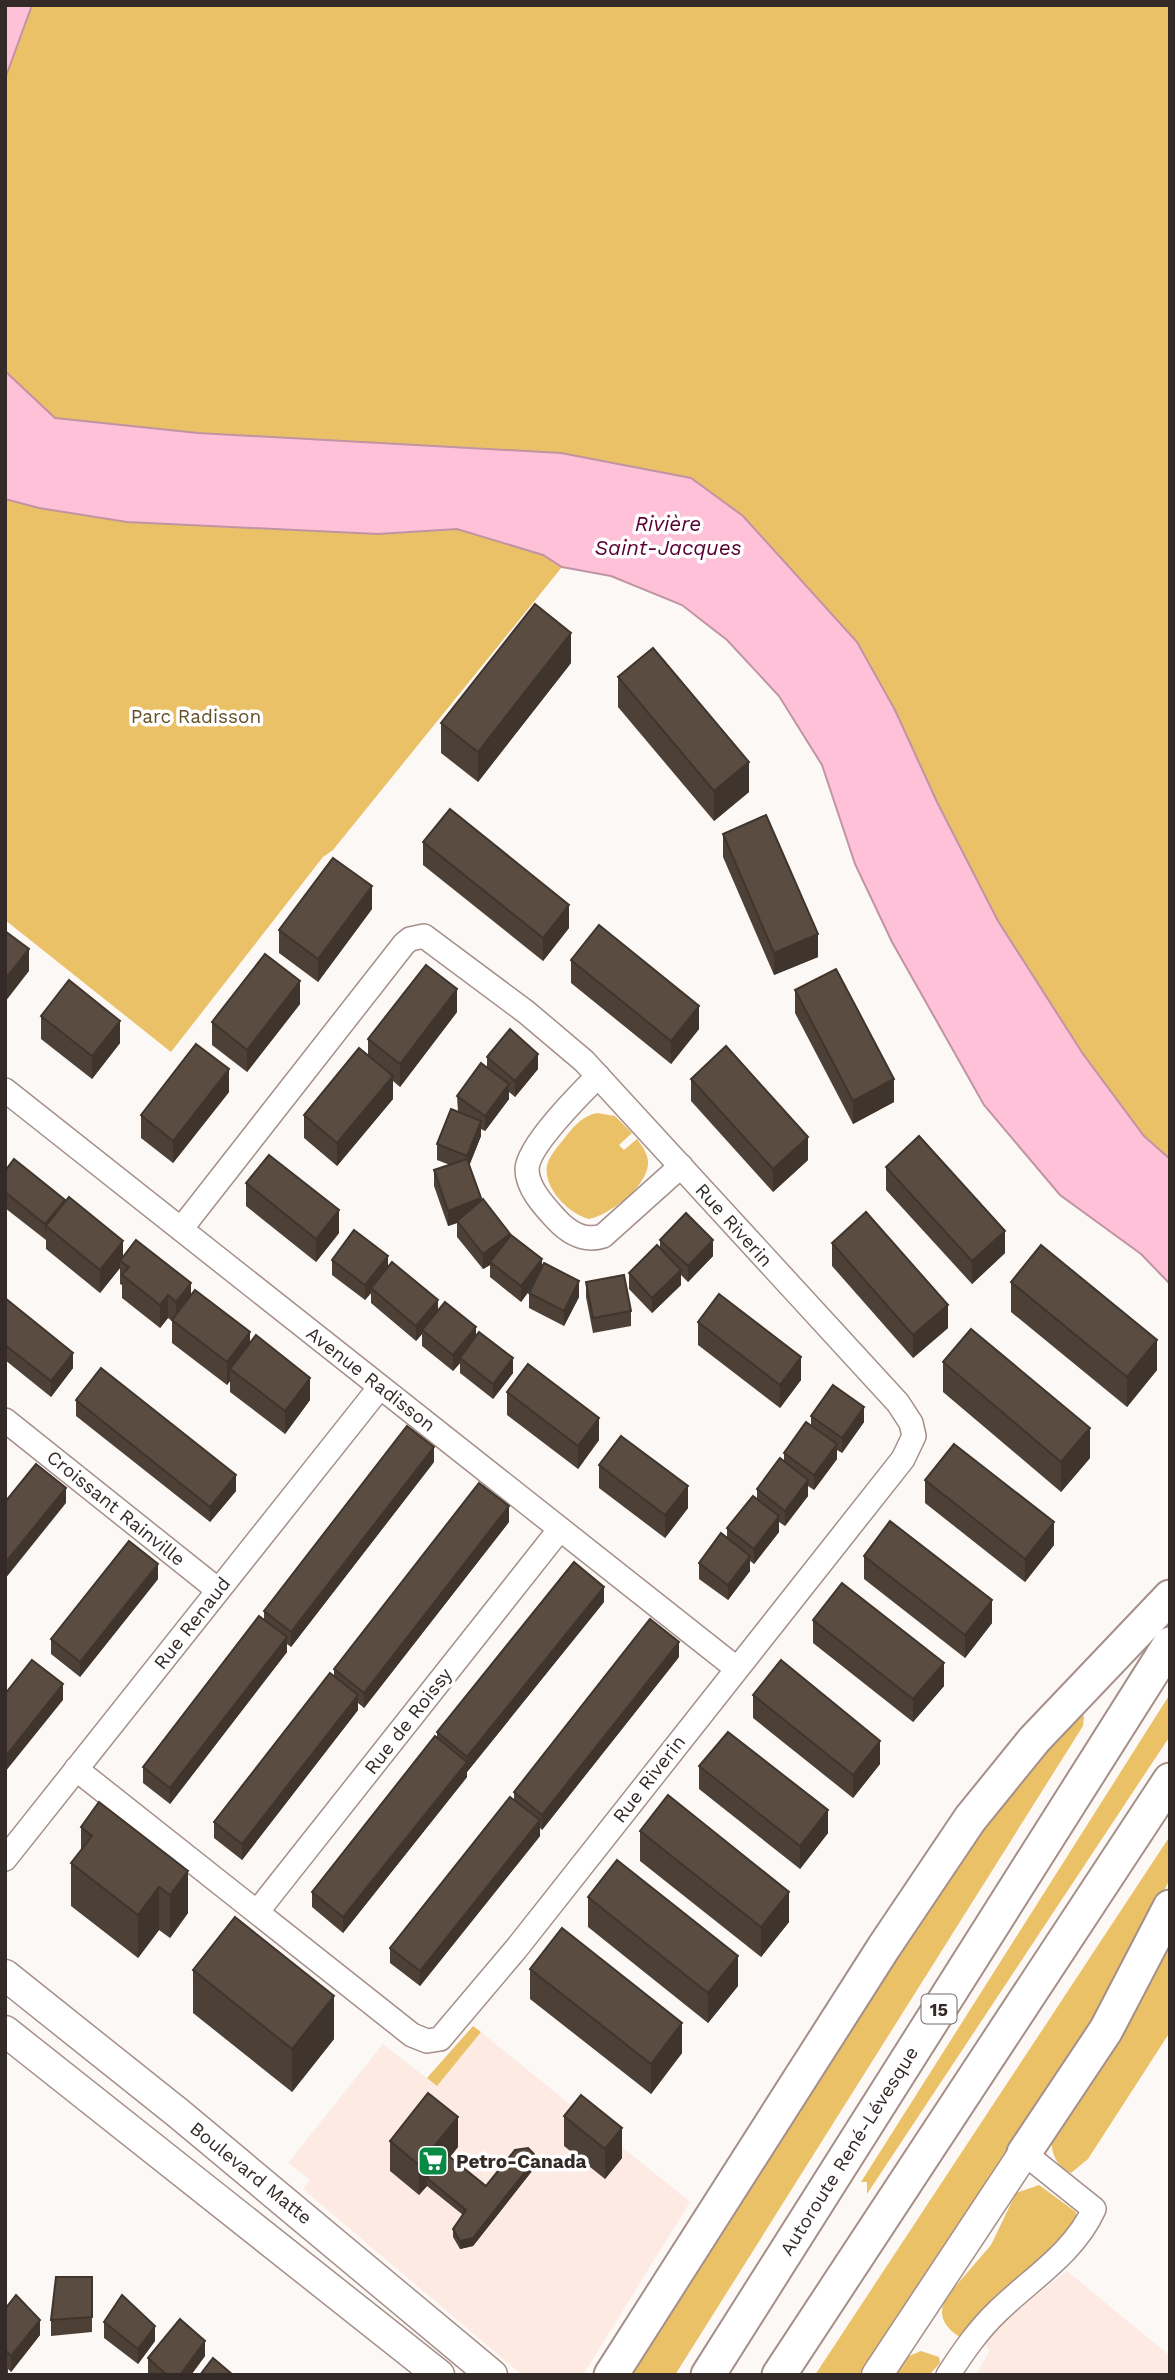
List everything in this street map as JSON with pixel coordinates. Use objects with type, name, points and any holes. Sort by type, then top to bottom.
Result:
[{"type":"highway","points":[[611,2375],[855,1992],[970,1819],[1034,1740],[1170,1597]]},
{"type":"highway","name":"Autoroute René-Lévesque","points":[[708,2375],[1170,1644]]},
{"type":"highway","points":[[779,2375],[1170,1780]]},
{"type":"highway","points":[[1024,2153],[1106,2030],[1170,1907]]},
{"type":"main road","name":"Boulevard Matte","points":[[5,1975],[178,2113],[492,2375]]},
{"type":"main road","name":"Boulevard Matte","points":[[5,2031],[439,2375]]},
{"type":"main road","points":[[877,2375],[1024,2153]]},
{"type":"street","name":"Rue Riverin","points":[[76,1769],[412,2035],[427,2041],[440,2039],[509,1958],[903,1459],[914,1436],[911,1423],[898,1403],[598,1076],[561,1041],[424,936],[410,939],[181,1229]]},
{"type":"street","name":"Rue Riverin","points":[[598,1076],[573,1102],[530,1158],[529,1179],[546,1209],[577,1236],[595,1239],[609,1233],[681,1166]]},
{"type":"street","name":"Avenue Radisson","points":[[5,1090],[736,1668]]},
{"type":"street","name":"Rue Renaud","points":[[5,1859],[380,1387]]},
{"type":"street","name":"Croissant Rainville","points":[[8,1428],[218,1590]]},
{"type":"street","name":"Rue de Roissy","points":[[257,1912],[560,1529]]},
{"type":"street","points":[[948,2375],[984,2326],[1054,2263],[1082,2231],[1094,2209],[1024,2153]]},
{"type":"shaded area","points":[[481,2032],[690,2202],[583,2375],[522,2375],[303,2189],[310,2180],[288,2163],[383,2044],[437,2086]]},
{"type":"shaded area","points":[[1067,2271],[1170,2356],[1170,2375],[976,2375],[990,2350],[986,2346],[989,2338],[1013,2313]]},
{"type":"green space","points":[[32,5],[1170,5],[1170,1159],[1144,1136],[1083,1054],[998,921],[937,802],[895,710],[857,642],[743,516],[691,478],[561,453],[198,433],[55,418],[5,371],[5,79]]},
{"type":"green space","name":"Parc Radisson","points":[[5,499],[39,508],[127,522],[378,534],[457,529],[543,555],[562,567],[333,850],[323,857],[171,1052],[5,920]]},
{"type":"green space","points":[[597,1113],[615,1116],[632,1133],[619,1145],[624,1150],[637,1139],[646,1154],[648,1164],[641,1182],[626,1199],[607,1212],[589,1219],[573,1211],[558,1197],[548,1180],[547,1171],[552,1155],[570,1131],[584,1118]]},
{"type":"green space","points":[[1170,1694],[1170,1736],[867,2194],[867,2182],[861,2182]]},
{"type":"green space","points":[[1080,1711],[1084,1717],[1083,1726],[675,2375],[626,2375],[971,1835]]},
{"type":"green space","points":[[1170,1836],[1170,1879],[1122,1974],[862,2375],[815,2375]]},
{"type":"green space","points":[[1170,1938],[1170,2032],[1088,2159],[1071,2173],[1056,2160],[1051,2142]]},
{"type":"green space","points":[[473,2026],[481,2032],[437,2086],[427,2078]]},
{"type":"green space","points":[[1039,2185],[1076,2212],[1076,2221],[961,2338],[946,2325],[942,2315],[947,2296],[991,2245],[1016,2193]]},
{"type":"green space","points":[[921,2351],[939,2357],[940,2363],[929,2375],[896,2375],[909,2356]]},
{"type":"water","points":[[5,5],[32,5],[5,79]]},
{"type":"water","name":"Rivière Saint-Jacques","points":[[5,371],[55,418],[198,433],[561,453],[691,478],[743,516],[857,642],[895,710],[937,802],[998,921],[1083,1054],[1144,1136],[1170,1159],[1170,1284],[1141,1254],[1060,1195],[984,1105],[892,942],[855,864],[822,765],[779,696],[727,640],[682,605],[611,576],[562,567],[543,555],[457,529],[378,534],[127,522],[39,508],[5,499]]},
{"type":"building","points":[[535,604],[571,633],[478,752],[441,723]]},
{"type":"building","points":[[653,648],[749,762],[714,791],[618,677]]},
{"type":"building","points":[[450,809],[569,905],[543,938],[423,842]]},
{"type":"building","points":[[766,815],[818,934],[774,953],[723,834]]},
{"type":"building","points":[[333,858],[372,886],[318,959],[279,930]]},
{"type":"building","points":[[599,925],[699,1006],[671,1041],[571,960]]},
{"type":"building","points":[[5,931],[29,949],[5,979]]},
{"type":"building","points":[[265,954],[300,981],[247,1050],[212,1022]]},
{"type":"building","points":[[426,965],[457,989],[400,1064],[368,1039]]},
{"type":"building","points":[[836,969],[894,1079],[853,1101],[795,990]]},
{"type":"building","points":[[69,980],[120,1021],[92,1056],[41,1016]]},
{"type":"building","points":[[510,1029],[538,1054],[515,1081],[487,1057]]},
{"type":"building","points":[[196,1044],[229,1069],[173,1141],[141,1115]]},
{"type":"building","points":[[726,1046],[808,1137],[773,1169],[691,1079]]},
{"type":"building","points":[[359,1048],[393,1076],[337,1143],[304,1115]]},
{"type":"building","points":[[481,1063],[509,1084],[485,1116],[457,1096]]},
{"type":"building","points":[[451,1109],[481,1121],[467,1156],[437,1144]]},
{"type":"building","points":[[919,1136],[1005,1231],[972,1261],[886,1167]]},
{"type":"building","points":[[269,1155],[339,1210],[316,1239],[246,1183]]},
{"type":"building","points":[[14,1159],[65,1200],[45,1224],[5,1192],[5,1171]]},
{"type":"building","points":[[467,1159],[481,1198],[448,1211],[434,1170]]},
{"type":"building","points":[[69,1197],[123,1241],[100,1270],[46,1226]]},
{"type":"building","points":[[483,1199],[510,1234],[483,1254],[457,1221]]},
{"type":"building","points":[[866,1212],[948,1305],[913,1335],[832,1243]]},
{"type":"building","points":[[686,1213],[713,1240],[688,1266],[660,1240]]},
{"type":"building","points":[[354,1230],[388,1256],[365,1285],[332,1260]]},
{"type":"building","points":[[511,1235],[542,1259],[521,1286],[490,1262]]},
{"type":"building","points":[[136,1240],[191,1283],[176,1302],[168,1295],[160,1305],[122,1275],[129,1267],[120,1261]]},
{"type":"building","points":[[657,1245],[681,1270],[652,1298],[629,1273]]},
{"type":"building","points":[[1041,1245],[1157,1340],[1127,1377],[1011,1282]]},
{"type":"building","points":[[392,1262],[438,1300],[416,1326],[371,1288]]},
{"type":"building","points":[[544,1263],[579,1281],[564,1311],[529,1293]]},
{"type":"building","points":[[624,1275],[631,1311],[593,1318],[586,1282]]},
{"type":"building","points":[[195,1290],[250,1332],[227,1362],[172,1320]]},
{"type":"building","points":[[719,1294],[801,1357],[780,1385],[698,1322]]},
{"type":"building","points":[[5,1298],[73,1353],[51,1381],[5,1345]]},
{"type":"building","points":[[445,1302],[476,1327],[453,1355],[422,1330]]},
{"type":"building","points":[[971,1329],[1090,1428],[1061,1462],[943,1362]]},
{"type":"building","points":[[479,1332],[513,1358],[493,1384],[460,1358]]},
{"type":"building","points":[[256,1335],[310,1378],[285,1411],[230,1369]]},
{"type":"building","points":[[528,1364],[599,1418],[578,1446],[507,1392]]},
{"type":"building","points":[[101,1368],[236,1475],[210,1507],[76,1400]]},
{"type":"building","points":[[833,1385],[864,1407],[842,1438],[811,1416]]},
{"type":"building","points":[[806,1422],[837,1444],[814,1475],[784,1453]]},
{"type":"building","points":[[407,1426],[434,1447],[291,1632],[264,1611]]},
{"type":"building","points":[[621,1436],[688,1486],[665,1515],[599,1465]]},
{"type":"building","points":[[954,1444],[1054,1522],[1025,1559],[925,1480]]},
{"type":"building","points":[[780,1458],[808,1480],[785,1511],[757,1489]]},
{"type":"building","points":[[36,1464],[66,1488],[5,1563],[5,1502]]},
{"type":"building","points":[[479,1483],[509,1506],[364,1693],[334,1669]]},
{"type":"building","points":[[753,1496],[779,1516],[754,1549],[727,1528]]},
{"type":"building","points":[[890,1521],[992,1600],[965,1635],[864,1556]]},
{"type":"building","points":[[721,1533],[750,1556],[728,1585],[699,1563]]},
{"type":"building","points":[[129,1541],[158,1564],[80,1662],[51,1639]]},
{"type":"building","points":[[574,1562],[604,1587],[467,1757],[437,1732]]},
{"type":"building","points":[[842,1583],[944,1663],[913,1699],[813,1620]]},
{"type":"building","points":[[259,1616],[287,1637],[170,1788],[143,1767]]},
{"type":"building","points":[[650,1619],[679,1642],[542,1815],[514,1792]]},
{"type":"building","points":[[32,1660],[63,1684],[5,1757],[5,1694]]},
{"type":"building","points":[[781,1660],[880,1741],[853,1775],[753,1695]]},
{"type":"building","points":[[330,1673],[358,1695],[242,1844],[214,1822]]},
{"type":"building","points":[[728,1732],[828,1810],[800,1846],[699,1766]]},
{"type":"building","points":[[435,1736],[467,1762],[343,1917],[312,1892]]},
{"type":"building","points":[[668,1795],[789,1892],[761,1927],[640,1831]]},
{"type":"building","points":[[510,1797],[540,1820],[420,1971],[390,1948]]},
{"type":"building","points":[[99,1802],[188,1871],[170,1895],[159,1887],[138,1915],[71,1863],[92,1836],[81,1827]]},
{"type":"building","points":[[617,1860],[738,1956],[708,1993],[588,1897]]},
{"type":"building","points":[[235,1917],[334,1996],[292,2049],[193,1970]]},
{"type":"building","points":[[562,1928],[682,2023],[651,2064],[530,1969]]},
{"type":"building","points":[[428,2093],[458,2117],[419,2165],[390,2141]]},
{"type":"building","points":[[581,2095],[622,2128],[605,2149],[564,2116]]},
{"type":"building","points":[[528,2148],[534,2154],[532,2163],[473,2238],[460,2241],[453,2229],[466,2210],[427,2178],[446,2154],[486,2186],[515,2150]]},
{"type":"building","points":[[56,2277],[92,2277],[92,2317],[51,2320]]},
{"type":"building","points":[[16,2295],[40,2320],[11,2356],[5,2350],[5,2309]]},
{"type":"building","points":[[122,2295],[155,2326],[138,2349],[104,2322]]},
{"type":"building","points":[[180,2319],[205,2341],[180,2375],[167,2375],[148,2358]]},
{"type":"building","points":[[213,2358],[233,2375],[200,2375]]},
{"type":"place","name":"Petro-Canada","points":[[433,2161]]}]
